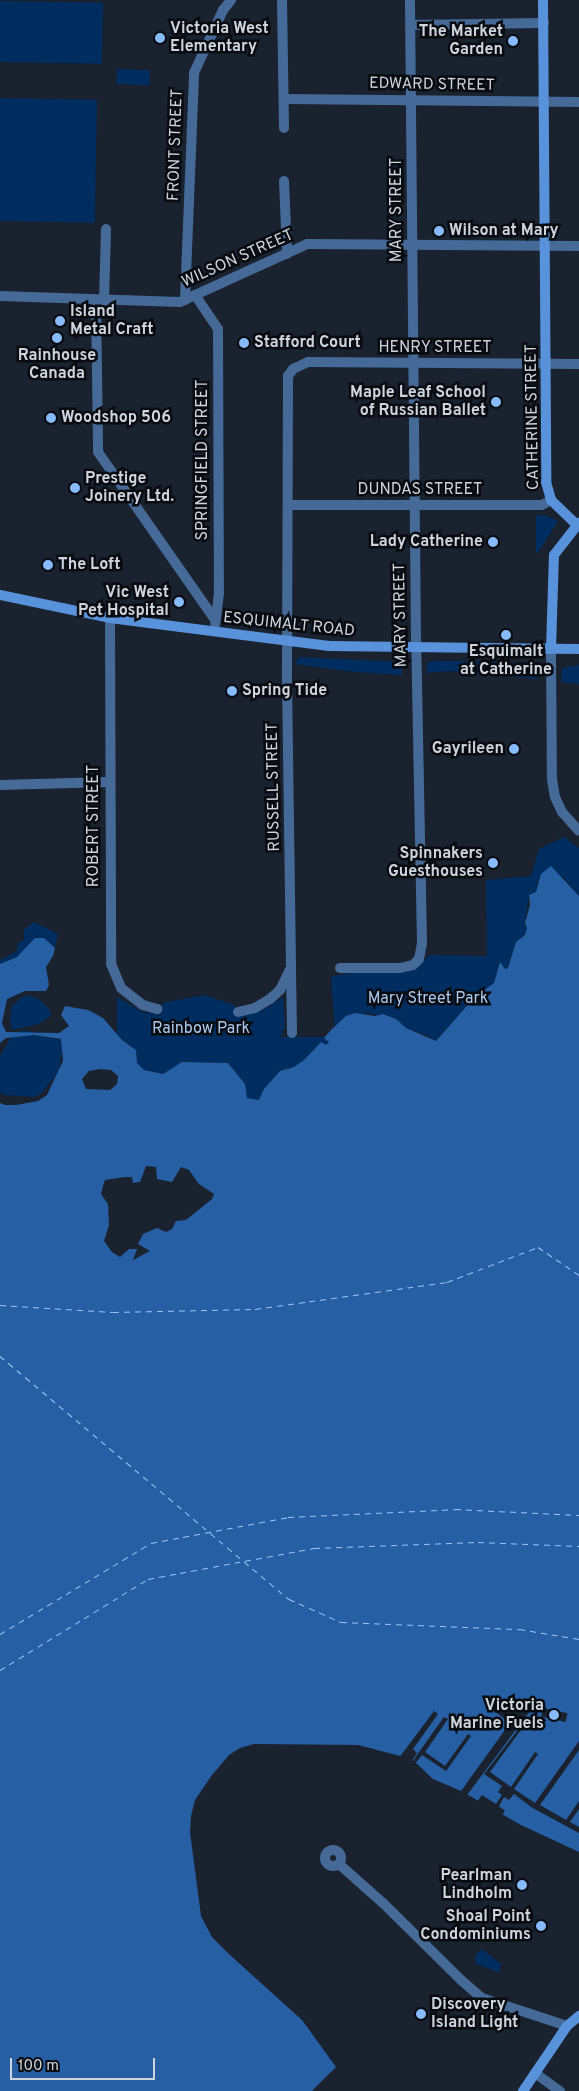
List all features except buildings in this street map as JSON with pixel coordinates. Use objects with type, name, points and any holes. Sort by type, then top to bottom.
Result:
[{"type":"main road","name":"CATHERINE STREET","points":[[543,0],[547,364],[546,482],[551,500],[578,524],[554,555],[551,649]]},
{"type":"main road","name":"ESQUIMALT ROAD","points":[[0,595],[110,618],[329,646],[579,649]]},
{"type":"main road","points":[[523,2091],[568,2026],[579,2016]]},
{"type":"street","name":"FRONT STREET","points":[[190,297],[194,73],[223,10],[231,0]]},
{"type":"street","points":[[282,0],[284,128]]},
{"type":"street","name":"MARY STREET","points":[[340,968],[400,968],[414,965],[419,959],[422,943],[413,363],[410,0]]},
{"type":"street","points":[[411,25],[544,23]]},
{"type":"street","name":"EDWARD STREET","points":[[284,99],[579,102]]},
{"type":"street","points":[[284,181],[287,254]]},
{"type":"street","points":[[106,229],[100,301],[98,452],[215,620]]},
{"type":"street","name":"WILSON STREET","points":[[0,296],[100,301],[180,302],[307,244],[579,246]]},
{"type":"street","name":"SPRINGFIELD STREET","points":[[190,297],[218,329],[219,593],[214,632]]},
{"type":"street","name":"HENRY STREET","points":[[293,369],[308,362],[579,364]]},
{"type":"street","name":"RUSSELL STREET","points":[[292,1033],[286,384],[293,369]]},
{"type":"street","name":"DUNDAS STREET","points":[[288,505],[542,505],[551,500]]},
{"type":"street","name":"ROBERT STREET","points":[[110,618],[111,964],[121,988],[143,1005],[157,1009]]},
{"type":"street","name":"CATHERINE STREET","points":[[551,649],[552,779],[555,797],[562,812],[579,831]]},
{"type":"street","points":[[0,785],[109,782]]},
{"type":"street","name":"RUSSELL STREET","points":[[238,1012],[256,1008],[270,999],[280,990],[291,967]]},
{"type":"street","points":[[339,1864],[383,1903],[461,1980],[482,1998],[568,2026]]},
{"type":"street","points":[[535,2073],[560,2091]]},
{"type":"green space","points":[[0,1],[103,3],[102,64],[0,62]]},
{"type":"green space","points":[[117,69],[150,70],[149,85],[116,84]]},
{"type":"green space","points":[[0,98],[97,100],[95,223],[0,221]]},
{"type":"green space","points":[[538,515],[547,516],[558,521],[538,553],[536,553],[536,517]]},
{"type":"green space","points":[[299,657],[402,662],[402,675],[355,672],[295,664]]},
{"type":"green space","points":[[492,661],[532,665],[535,667],[538,679],[450,671],[426,673],[428,662]]},
{"type":"green space","points":[[579,665],[579,684],[561,682],[562,668]]},
{"type":"green space","name":"Mary Street Park","points":[[564,837],[579,848],[579,896],[563,877],[538,881],[536,892],[529,895],[525,935],[516,942],[508,968],[505,969],[500,962],[494,983],[473,999],[436,1041],[426,1035],[406,1028],[396,1019],[368,1013],[346,1016],[335,1026],[332,976],[423,962],[429,955],[487,956],[486,880],[531,876],[539,849]]},
{"type":"green space","points":[[34,922],[58,934],[55,948],[44,938],[17,957],[0,964],[0,960],[17,951],[18,943],[24,940],[24,930]]},
{"type":"green space","name":"Rainbow Park","points":[[204,995],[235,1005],[235,1017],[262,1011],[283,997],[285,1029],[280,1032],[285,1033],[281,1037],[325,1037],[329,1042],[326,1046],[321,1042],[304,1060],[294,1067],[280,1071],[264,1089],[260,1100],[247,1098],[245,1084],[228,1063],[182,1062],[163,1074],[144,1070],[137,1064],[136,1050],[117,1035],[117,997],[143,1012],[161,1015],[162,1003]]},
{"type":"green space","points":[[23,996],[31,996],[40,1000],[50,1010],[51,1016],[39,1024],[12,1030],[10,1018],[12,1006]]},
{"type":"green space","points":[[21,1031],[29,1031],[41,1036],[63,1040],[59,1071],[42,1093],[34,1097],[4,1095],[0,1092],[0,1056],[11,1037]]},
{"type":"green space","points":[[482,1949],[501,1964],[499,1972],[476,1964],[475,1955]]},
{"type":"shaded area","points":[[551,866],[579,896],[579,1852],[521,1825],[461,1791],[433,1779],[415,1762],[404,1757],[358,1745],[254,1744],[240,1748],[229,1755],[212,1775],[195,1800],[191,1816],[190,1832],[201,1916],[212,1937],[302,2020],[336,2067],[312,2091],[0,2091],[0,1103],[16,1105],[38,1101],[47,1095],[63,1061],[61,1039],[34,1035],[6,1038],[0,1043],[0,964],[17,957],[35,938],[44,938],[55,948],[53,956],[46,967],[49,985],[46,991],[25,991],[7,999],[2,1023],[6,1032],[59,1033],[69,1026],[61,1015],[65,1006],[88,1010],[103,1018],[122,1040],[136,1050],[137,1063],[144,1070],[163,1074],[182,1062],[228,1063],[245,1084],[247,1098],[259,1100],[264,1089],[280,1071],[294,1067],[304,1060],[321,1042],[326,1045],[329,1042],[324,1038],[332,1029],[346,1016],[355,1013],[375,1016],[383,1014],[396,1019],[406,1028],[436,1041],[473,999],[494,983],[500,962],[505,969],[508,968],[516,942],[525,935],[527,928],[525,923],[530,905],[529,895],[536,892],[541,874]],"holes":[[[111,1070],[118,1076],[117,1084],[110,1090],[86,1089],[82,1079],[89,1071]],[[146,1166],[156,1167],[157,1179],[172,1182],[181,1167],[189,1170],[199,1184],[214,1194],[212,1199],[186,1220],[176,1221],[172,1229],[166,1232],[157,1228],[143,1234],[138,1244],[150,1251],[133,1260],[137,1249],[129,1249],[120,1257],[112,1252],[104,1241],[109,1225],[108,1204],[101,1194],[105,1180],[132,1177],[133,1183],[140,1182]]]},
{"type":"pier","points":[[490,1697],[533,1707],[467,1795],[461,1791],[510,1723],[485,1704]]},
{"type":"pier","points":[[543,1708],[567,1713],[566,1722],[541,1717]]},
{"type":"pier","points":[[434,1711],[438,1714],[413,1749],[417,1753],[411,1763],[399,1758]]},
{"type":"pier","points":[[444,1717],[448,1719],[425,1752],[445,1766],[468,1734],[471,1736],[446,1771],[422,1755],[414,1765],[412,1763]]},
{"type":"pier","points":[[527,1718],[529,1719],[490,1772],[511,1787],[535,1752],[538,1754],[514,1789],[535,1803],[579,1741],[579,1750],[540,1805],[566,1820],[579,1801],[579,1809],[570,1822],[579,1827],[579,1833],[531,1807],[514,1794],[509,1800],[504,1797],[499,1806],[505,1811],[501,1817],[476,1803],[482,1795],[496,1804],[502,1795],[498,1792],[502,1786],[484,1774]]},
{"type":"ferry route","points":[[0,1305],[113,1312],[255,1309],[447,1282],[538,1247],[579,1275]]},
{"type":"ferry route","points":[[0,1356],[289,1599],[341,1622],[519,1629],[579,1639]]},
{"type":"ferry route","points":[[0,1634],[151,1543],[288,1517],[455,1509],[579,1515]]},
{"type":"ferry route","points":[[0,1670],[148,1579],[314,1548],[478,1542],[579,1546]]},
{"type":"place","name":"Victoria West Elementary","points":[[160,38]]},
{"type":"place","name":"The Market Garden","points":[[513,41]]},
{"type":"place","name":"Wilson at Mary","points":[[439,231]]},
{"type":"place","name":"Island Metal Craft","points":[[60,321]]},
{"type":"place","name":"Rainhouse Canada","points":[[57,338]]},
{"type":"place","name":"Stafford Court","points":[[244,343]]},
{"type":"place","name":"Maple Leaf School of Russian Ballet","points":[[496,402]]},
{"type":"place","name":"Woodshop 506","points":[[51,418]]},
{"type":"place","name":"Prestige Joinery Ltd.","points":[[75,488]]},
{"type":"place","name":"Lady Catherine","points":[[493,542]]},
{"type":"place","name":"The Loft","points":[[48,565]]},
{"type":"place","name":"Vic West Pet Hospital","points":[[179,602]]},
{"type":"place","name":"Esquimalt at Catherine","points":[[506,635]]},
{"type":"place","name":"Spring Tide","points":[[232,691]]},
{"type":"place","name":"Gayrileen","points":[[514,749]]},
{"type":"place","name":"Spinnakers Guesthouses","points":[[493,863]]},
{"type":"place","name":"Victoria Marine Fuels","points":[[554,1715]]},
{"type":"place","name":"Pearlman Lindholm","points":[[522,1885]]},
{"type":"place","name":"Shoal Point Condominiums","points":[[541,1926]]},
{"type":"place","name":"Discovery Island Light","points":[[421,2014]]}]
